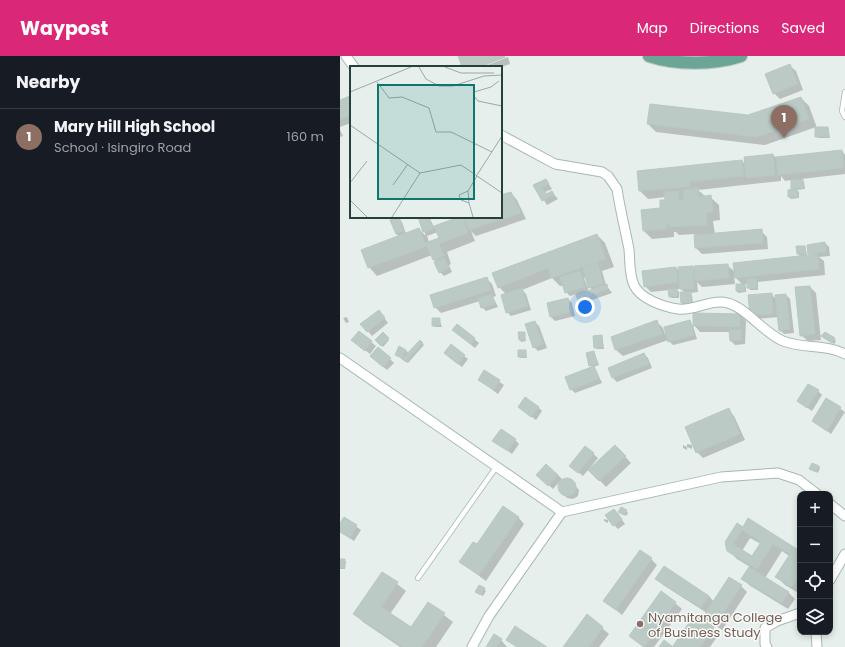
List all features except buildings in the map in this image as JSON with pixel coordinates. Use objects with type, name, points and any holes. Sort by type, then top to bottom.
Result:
[{"type":"main road","points":[[648,56],[661,60],[693,63],[732,59],[741,56]]},
{"type":"street","points":[[346,56],[353,66]]},
{"type":"street","points":[[502,136],[556,164],[602,172],[608,176],[617,189],[634,285],[646,297],[665,306],[679,309],[696,308],[712,303],[723,302],[734,306],[766,331],[783,341],[805,346],[824,347],[845,354]]},
{"type":"street","points":[[340,358],[562,512]]},
{"type":"street","points":[[472,647],[489,616],[562,512],[728,476],[778,473],[799,480],[813,491]]},
{"type":"street","points":[[833,506],[845,516]]},
{"type":"street","points":[[833,575],[845,554]]},
{"type":"street","points":[[767,647],[764,644],[765,628],[777,621],[797,614]]},
{"type":"street","points":[[816,635],[817,647]]},
{"type":"lane","points":[[845,92],[842,111],[845,117]]},
{"type":"lane","points":[[418,578],[497,466]]},
{"type":"place","name":"Mary Hill High School","points":[[784,138]]},
{"type":"place","name":"Nyamitanga College of Business Study","points":[[640,624]]}]
